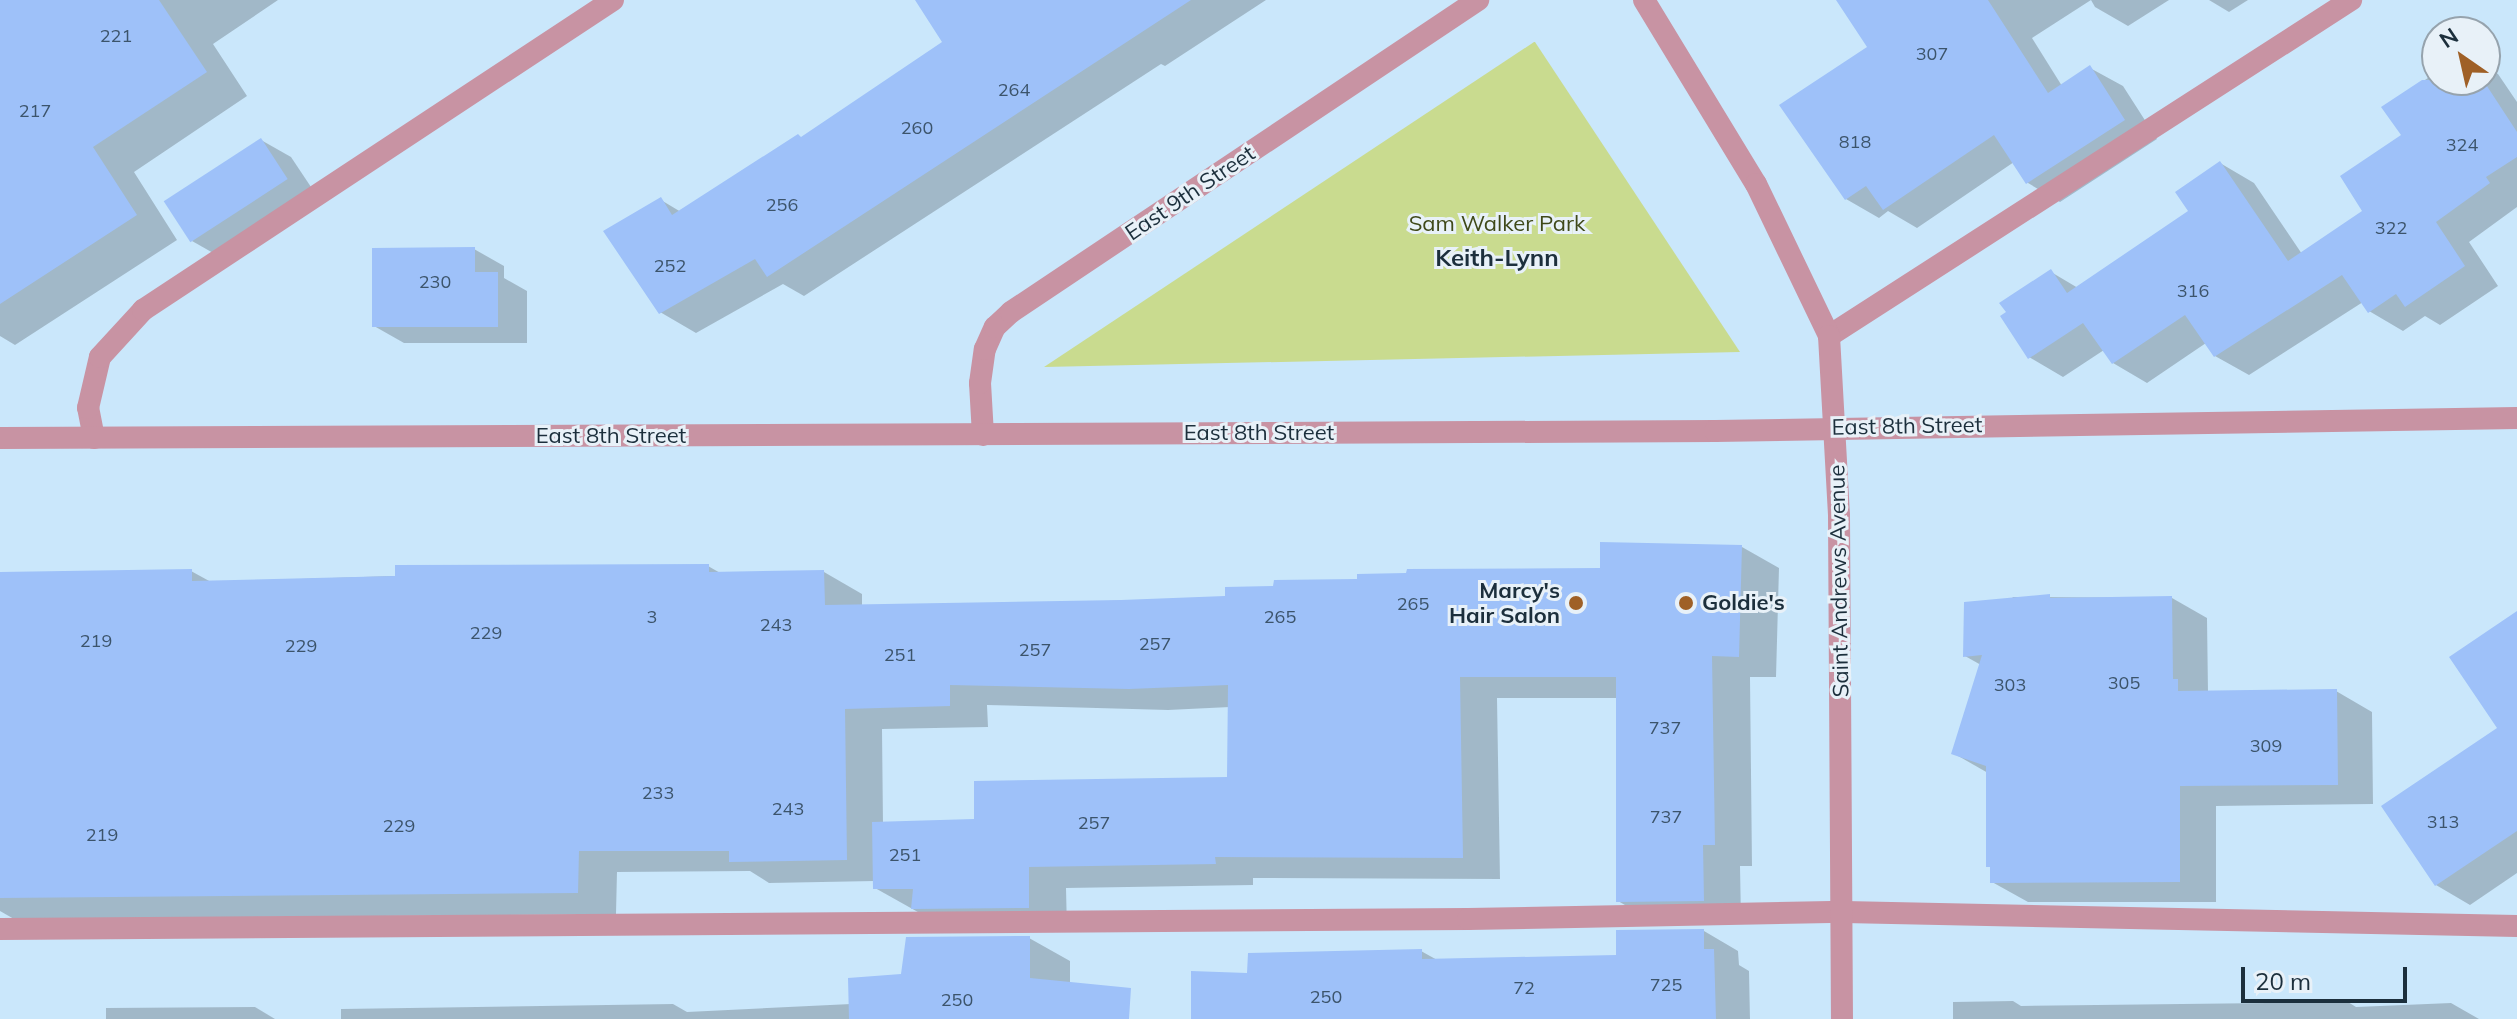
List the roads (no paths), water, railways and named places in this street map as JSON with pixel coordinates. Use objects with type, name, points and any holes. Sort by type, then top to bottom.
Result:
[{"type":"street","points":[[94,438],[88,408],[100,357],[143,310],[613,0]]},
{"type":"street","name":"East 9th Street","points":[[983,435],[980,383],[985,349],[995,327],[1011,312],[1478,0]]},
{"type":"street","name":"Saint Andrews Avenue","points":[[1644,0],[1756,184],[1829,336],[1835,426],[1844,912],[1842,1019]]},
{"type":"street","points":[[1829,336],[2351,0]]},
{"type":"street","name":"East 8th Street","points":[[0,438],[1699,431],[1835,426],[2517,418]]},
{"type":"street","points":[[0,929],[1468,919],[1844,912],[2517,926]]},
{"type":"place","name":"Marcy's Hair Salon","points":[[1576,603]]},
{"type":"place","name":"Goldie's","points":[[1686,603]]},
{"type":"district","name":"Keith-Lynn","points":[[1497,258]]},
{"type":"park label","name":"Sam Walker Park","points":[[1497,224]]}]
